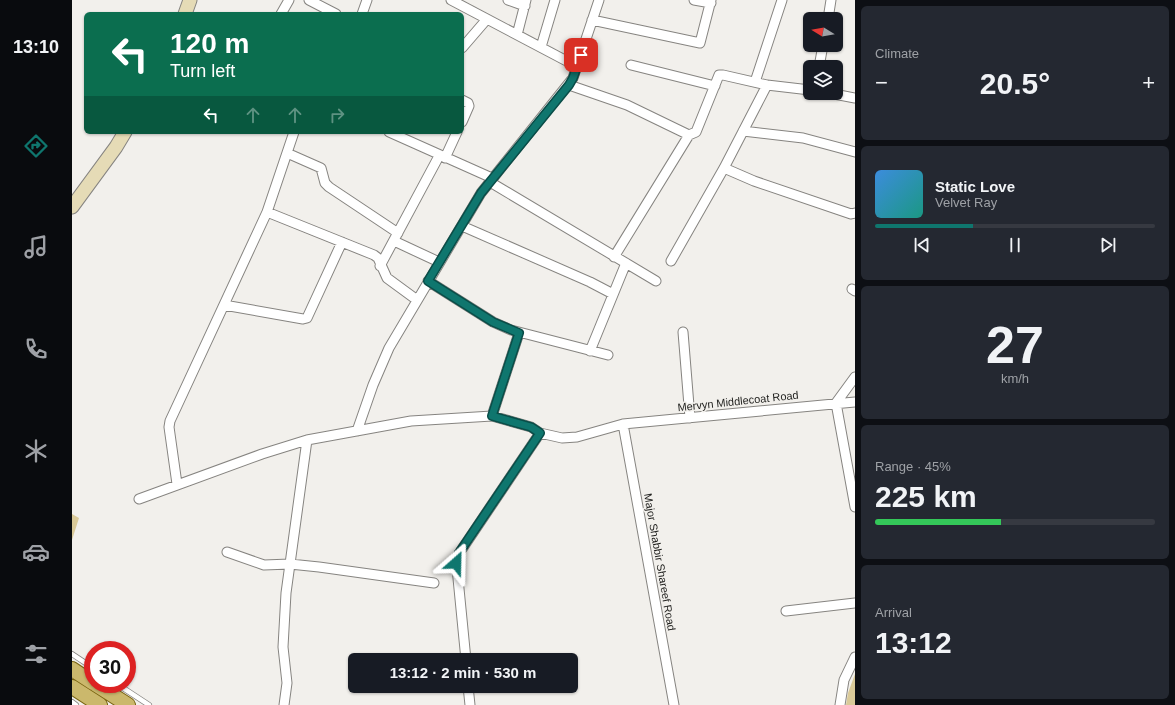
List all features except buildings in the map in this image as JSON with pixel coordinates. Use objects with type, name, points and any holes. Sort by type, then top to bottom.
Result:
[{"type":"main road","points":[[72,669],[84,677]]},
{"type":"main road","points":[[72,687],[100,705]]},
{"type":"main road","points":[[109,693],[128,705]]},
{"type":"street","points":[[186,12],[190,0]]},
{"type":"street","points":[[282,12],[289,0]]},
{"type":"street","points":[[309,0],[332,12]]},
{"type":"street","points":[[363,12],[367,0]]},
{"type":"street","points":[[451,0],[578,66]]},
{"type":"street","points":[[508,0],[526,3],[517,34]]},
{"type":"street","points":[[541,47],[555,0]]},
{"type":"street","points":[[358,431],[373,385],[389,348],[439,262],[491,180],[569,85],[578,66],[599,0]]},
{"type":"street","points":[[592,20],[700,43],[711,2],[694,0]]},
{"type":"street","points":[[755,82],[782,0]]},
{"type":"street","points":[[829,12],[831,0]]},
{"type":"street","points":[[464,46],[487,19]]},
{"type":"street","points":[[631,65],[715,86]]},
{"type":"street","points":[[569,85],[627,105],[689,134],[696,132],[719,76],[723,74],[767,85],[803,89]]},
{"type":"street","points":[[671,261],[724,168],[767,85]]},
{"type":"street","points":[[843,96],[855,98]]},
{"type":"street","points":[[464,101],[468,103],[469,106],[464,117]]},
{"type":"street","points":[[743,131],[803,138],[855,152]]},
{"type":"street","points":[[72,207],[124,134]]},
{"type":"street","points":[[177,484],[169,427],[170,421],[267,212],[293,134]]},
{"type":"street","points":[[393,134],[491,180],[656,282]]},
{"type":"street","points":[[380,266],[456,134]]},
{"type":"street","points":[[614,257],[689,134]]},
{"type":"street","points":[[287,153],[321,168],[325,183],[330,188],[396,237],[439,262]]},
{"type":"street","points":[[724,168],[754,182],[788,194],[851,214],[855,213]]},
{"type":"street","points":[[267,212],[374,255],[378,258],[380,266],[387,278],[417,300]]},
{"type":"street","points":[[462,226],[590,282],[613,294]]},
{"type":"street","points":[[224,305],[304,319],[307,318],[342,242]]},
{"type":"street","points":[[590,351],[626,263]]},
{"type":"street","points":[[428,281],[493,322],[519,333],[608,355]]},
{"type":"street","points":[[683,332],[690,418]]},
{"type":"street","points":[[492,416],[519,333]]},
{"type":"street","points":[[855,377],[836,403],[855,507]]},
{"type":"street","name":"Mervyn Middlecoat Road","points":[[139,499],[177,484],[307,440],[411,421],[492,416],[531,427],[540,433],[562,438],[577,437],[623,424],[855,402]]},
{"type":"street","name":"Major Shabbir Shareef Road","points":[[623,424],[674,705]]},
{"type":"street","points":[[465,653],[456,558],[540,433]]},
{"type":"street","points":[[284,705],[287,683],[283,648],[290,564],[307,440]]},
{"type":"street","points":[[227,552],[264,565],[290,564],[434,583]]},
{"type":"street","points":[[786,611],[855,604]]},
{"type":"street","points":[[840,705],[844,680],[855,657]]},
{"type":"street","points":[[469,693],[470,705]]},
{"type":"lane","points":[[72,654],[84,662]]},
{"type":"lane","points":[[131,693],[149,705]]},
{"type":"lane","points":[[72,702],[76,705]]},
{"type":"shaded area","points":[[72,514],[79,518],[72,540]]},
{"type":"shaded area","points":[[855,674],[855,705],[846,705],[848,693]]},
{"type":"route","points":[[456,563],[456,558],[459,553],[540,433],[531,427],[506,418],[492,416],[519,333],[500,326],[428,281],[481,193],[569,85],[581,55]]}]
